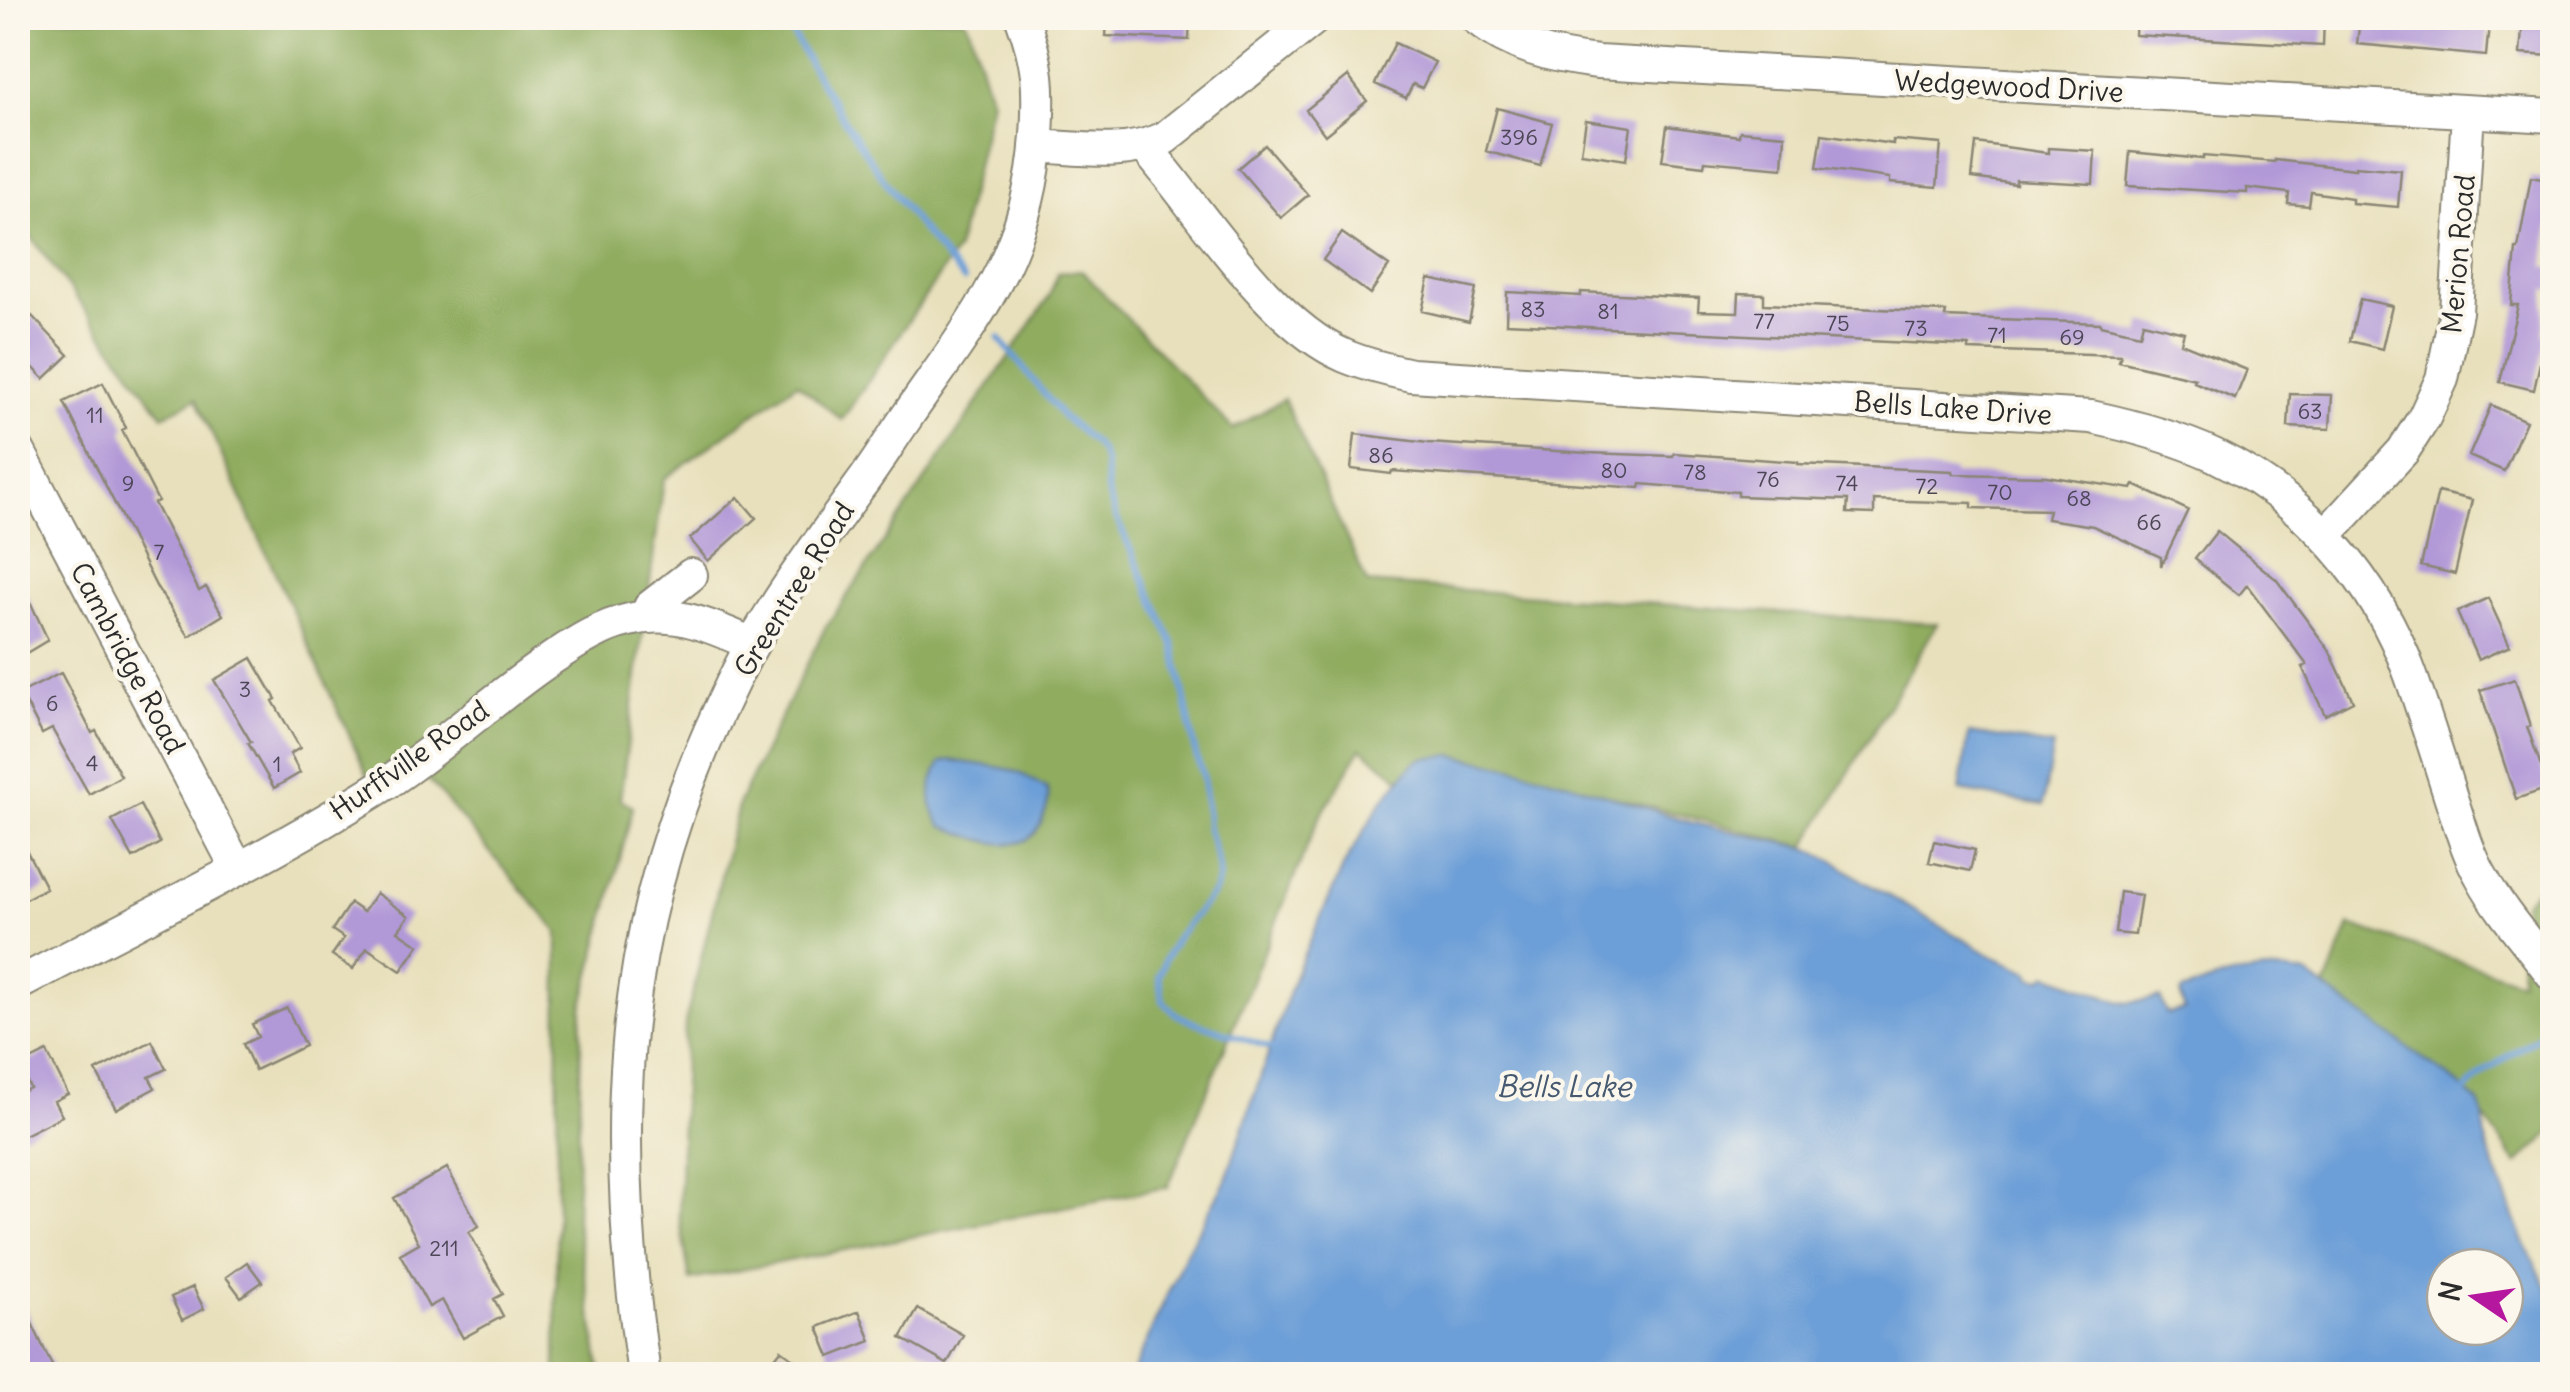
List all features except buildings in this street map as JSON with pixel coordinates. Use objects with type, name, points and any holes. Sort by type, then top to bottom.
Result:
[{"type":"street","name":"Greentree Road","points":[[644,1374],[631,1286],[624,1168],[627,1053],[635,983],[658,877],[710,731],[752,644],[969,329],[995,286],[1022,226],[1031,188],[1039,84],[1036,55],[1022,18]]},
{"type":"street","points":[[1036,146],[1118,150],[1145,147],[1165,138],[1315,18]]},
{"type":"street","name":"Wedgewood Drive","points":[[1476,18],[1522,46],[1598,62],[2552,116]]},
{"type":"street","name":"Merion Road","points":[[2326,535],[2403,451],[2442,379],[2456,312],[2468,112]]},
{"type":"street","name":"Bells Lake Drive","points":[[1145,147],[1271,301],[1320,342],[1373,366],[1411,374],[2091,417],[2162,435],[2217,457],[2282,499],[2326,535],[2365,584],[2395,636],[2412,678],[2480,876],[2552,974]]},
{"type":"street","name":"Cambridge Road","points":[[18,450],[238,868]]},
{"type":"street","points":[[647,616],[650,607],[691,575]]},
{"type":"street","name":"Hurffville Road","points":[[18,984],[238,868],[390,782],[536,669],[604,627],[647,616],[671,615],[690,618],[752,644]]},
{"type":"green space","points":[[18,18],[964,18],[969,26],[991,101],[957,249],[842,420],[797,383],[664,479],[620,799],[633,807],[582,1009],[576,1221],[601,1374],[556,1374],[558,932],[420,770],[376,794],[196,399],[163,416],[18,219]]},
{"type":"green space","points":[[1081,270],[1233,429],[1284,399],[1367,583],[1937,624],[1805,847],[1452,755],[1401,779],[1361,748],[1317,822],[1168,1187],[690,1280],[679,1214],[685,1024],[739,802],[824,630],[1049,297],[1058,273]]},
{"type":"green space","points":[[2552,561],[2552,705],[2543,674],[2544,587]]},
{"type":"green space","points":[[2552,873],[2552,1132],[2517,1164],[2478,1103],[2325,988],[2350,925],[2520,981],[2524,902]]},
{"type":"water","points":[[1969,733],[2053,746],[2043,805],[1960,791]]},
{"type":"water","name":"Bells Lake","points":[[1452,755],[1516,768],[1693,823],[1807,848],[1992,956],[2030,972],[2030,977],[2041,979],[2048,974],[2129,1003],[2160,998],[2167,1014],[2185,1010],[2181,992],[2219,979],[2263,971],[2307,975],[2461,1086],[2478,1103],[2487,1147],[2523,1240],[2552,1297],[2552,1374],[1132,1374],[1185,1254],[1225,1182],[1295,974],[1346,861],[1381,803],[1414,763],[1423,758]]},
{"type":"water","points":[[951,760],[1013,771],[1046,788],[1048,803],[1036,832],[1013,844],[985,840],[942,826],[932,803],[932,787],[941,762]]},
{"type":"waterway","points":[[784,18],[866,154],[964,280]]},
{"type":"waterway","points":[[999,338],[1062,416],[1101,452],[1115,515],[1174,645],[1203,777],[1208,829],[1219,878],[1214,892],[1176,938],[1165,959],[1159,977],[1163,1001],[1188,1020],[1277,1050]]},
{"type":"waterway","points":[[2460,1096],[2487,1070],[2552,1027]]}]
